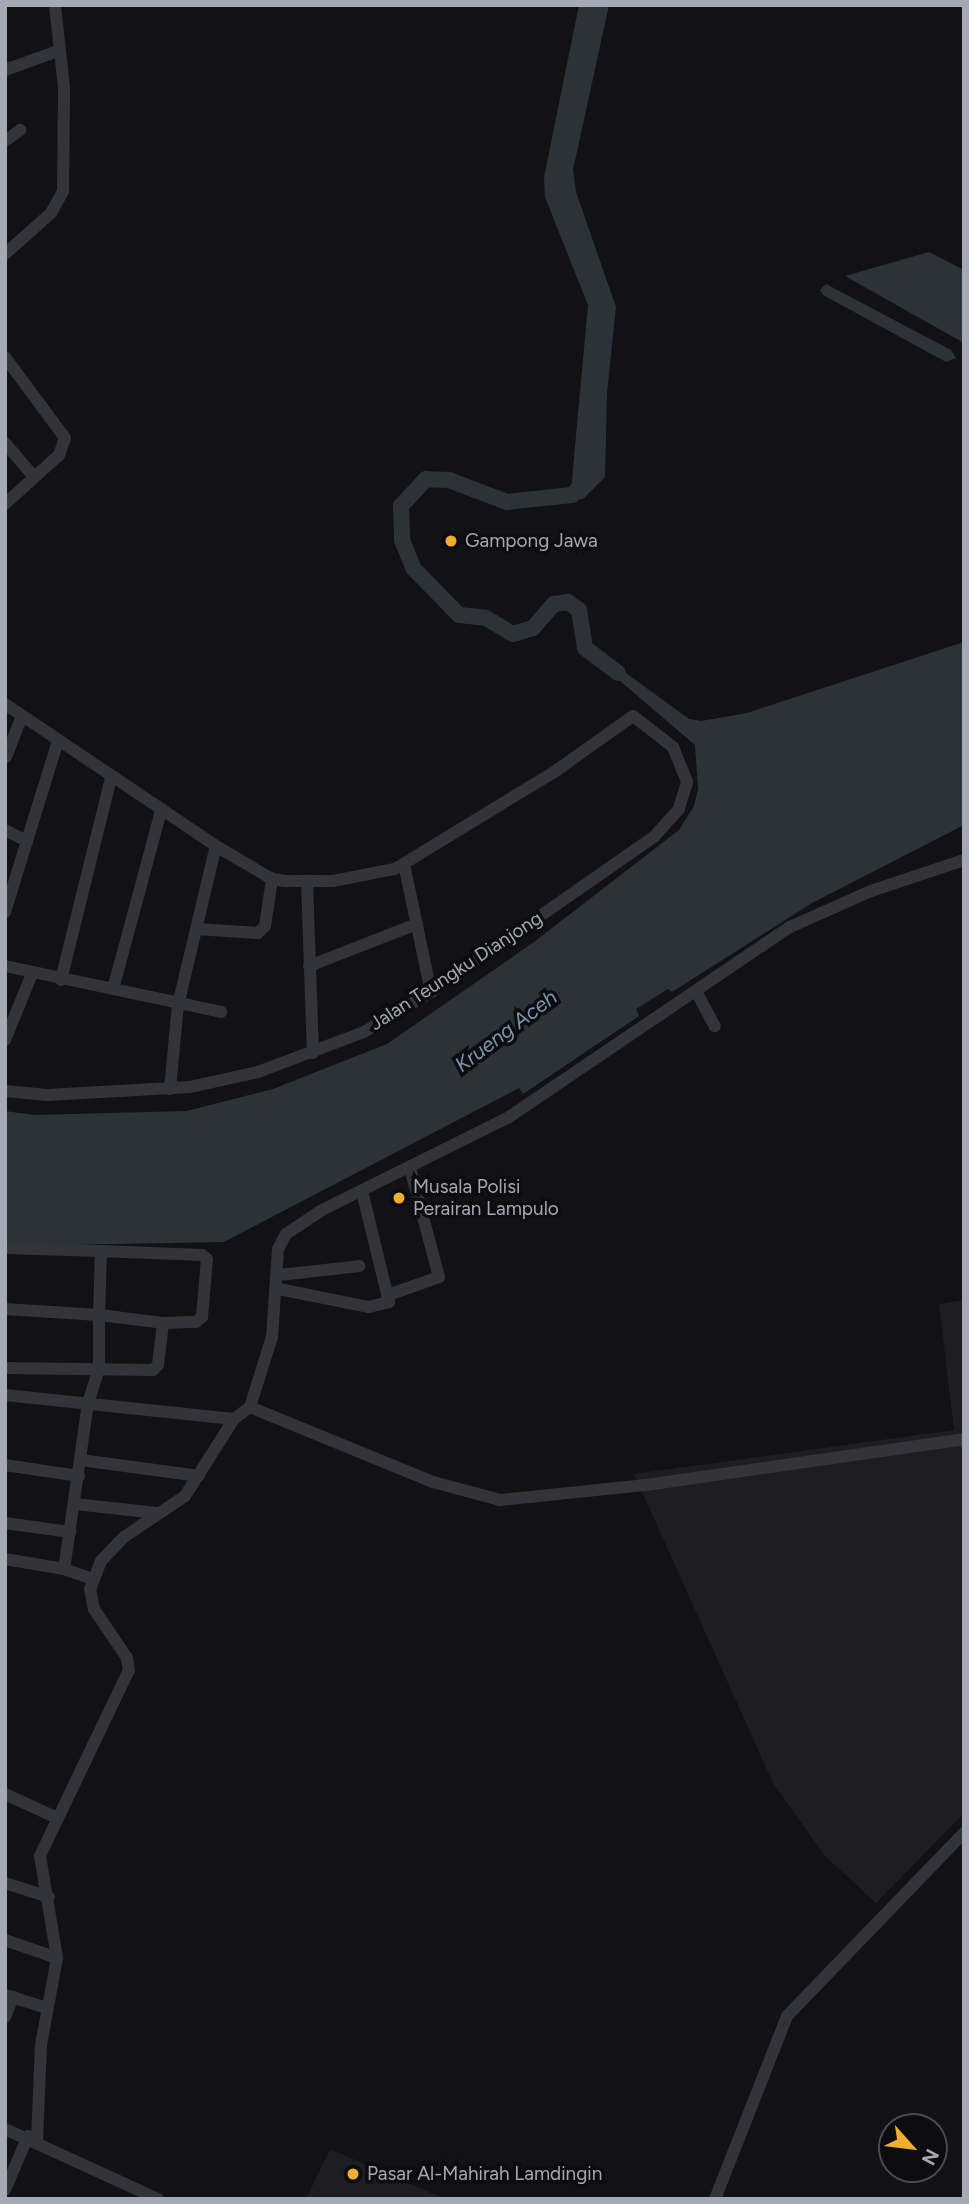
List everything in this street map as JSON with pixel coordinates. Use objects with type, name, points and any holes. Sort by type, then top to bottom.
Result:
[{"type":"street","points":[[5,254],[51,213],[63,191],[64,88],[55,5]]},
{"type":"street","points":[[5,70],[58,51]]},
{"type":"street","points":[[6,140],[20,130]]},
{"type":"street","points":[[5,357],[65,438],[59,455],[5,504]]},
{"type":"street","points":[[5,443],[34,477]]},
{"type":"street","points":[[5,704],[161,811],[272,879],[307,882],[382,873],[404,864],[431,992]]},
{"type":"street","points":[[6,757],[22,716]]},
{"type":"street","name":"Jalan Teungku Dianjong","points":[[5,1091],[47,1095],[170,1089],[238,1077],[313,1053],[383,1022],[431,992],[673,819],[685,795],[684,768],[664,738],[633,716],[557,770],[404,864]]},
{"type":"street","points":[[5,912],[58,741]]},
{"type":"street","points":[[61,980],[111,778]]},
{"type":"street","points":[[113,989],[161,811]]},
{"type":"street","points":[[5,830],[27,841]]},
{"type":"street","points":[[170,1089],[178,1005],[216,846]]},
{"type":"street","points":[[5,2190],[18,2159],[33,2138],[42,2007],[57,1958],[43,1896],[40,1856],[48,1813],[129,1670],[127,1658],[94,1609],[90,1597],[93,1579],[101,1561],[124,1537],[157,1513],[177,1504],[199,1476],[234,1419],[250,1407],[276,1325],[278,1249],[283,1238],[307,1219],[509,1118],[790,927],[871,891],[964,860]]},
{"type":"street","points":[[196,929],[258,933],[265,926],[272,879]]},
{"type":"street","points":[[307,882],[313,1053]]},
{"type":"street","points":[[309,966],[417,924]]},
{"type":"street","points":[[5,966],[32,974],[221,1012]]},
{"type":"street","points":[[5,1040],[32,974]]},
{"type":"street","points":[[696,991],[715,1026]]},
{"type":"street","points":[[388,1295],[434,1282],[439,1277],[410,1168]]},
{"type":"street","points":[[279,1289],[369,1307],[389,1302],[362,1191]]},
{"type":"street","points":[[5,1248],[206,1258],[200,1320],[163,1323],[99,1315],[5,1309]]},
{"type":"street","points":[[64,1569],[88,1403],[99,1369],[101,1251]]},
{"type":"street","points":[[279,1275],[359,1266]]},
{"type":"street","points":[[5,1368],[156,1368],[163,1323]]},
{"type":"street","points":[[5,1395],[234,1419]]},
{"type":"street","points":[[250,1407],[433,1482],[500,1500],[646,1485],[964,1439]]},
{"type":"street","points":[[81,1460],[199,1476]]},
{"type":"street","points":[[5,1465],[79,1476]]},
{"type":"street","points":[[75,1504],[157,1513]]},
{"type":"street","points":[[5,1523],[71,1532]]},
{"type":"street","points":[[5,1559],[64,1569],[93,1579]]},
{"type":"street","points":[[5,1794],[48,1813]]},
{"type":"street","points":[[715,2199],[787,2015],[964,1833]]},
{"type":"street","points":[[5,1884],[43,1896]]},
{"type":"street","points":[[5,1940],[57,1958]]},
{"type":"street","points":[[5,2017],[9,1996],[42,2007]]},
{"type":"street","points":[[5,2129],[33,2138],[158,2199]]},
{"type":"street","points":[[5,2129],[18,2159]]},
{"type":"shaded area","points":[[964,1300],[964,1813],[876,1903],[825,1856],[773,1783],[634,1474],[954,1430],[939,1304]]},
{"type":"shaded area","name":"Pasar Al-Mahirah Lamdingin","points":[[330,2149],[445,2199],[306,2199]]},
{"type":"water","points":[[579,5],[609,5],[573,170],[576,192],[616,307],[607,393],[605,477],[583,499],[570,501],[588,305],[545,197],[544,177]]},
{"type":"water","points":[[929,252],[964,270],[964,343],[845,276]]},
{"type":"water","points":[[826,284],[951,350],[956,358],[946,362],[823,295],[820,290]]},
{"type":"water","name":"Krueng Aceh","points":[[964,642],[964,825],[812,903],[672,992],[668,989],[636,1009],[639,1016],[523,1094],[519,1088],[224,1242],[5,1246],[5,1111],[34,1115],[187,1111],[273,1089],[387,1044],[534,942],[679,830],[694,806],[698,789],[695,745],[599,663],[604,657],[689,719],[701,721],[747,713]]},
{"type":"waterway","points":[[585,482],[572,495],[507,502],[449,480],[426,479],[401,506],[402,540],[414,569],[459,615],[486,618],[513,634],[533,628],[554,604],[568,602],[579,610],[585,648],[618,673]]},
{"type":"place","name":"Gampong Jawa","points":[[451,541]]},
{"type":"place","name":"Musala Polisi Perairan Lampulo","points":[[399,1198]]},
{"type":"place","name":"Pasar Al-Mahirah Lamdingin","points":[[353,2174]]}]
